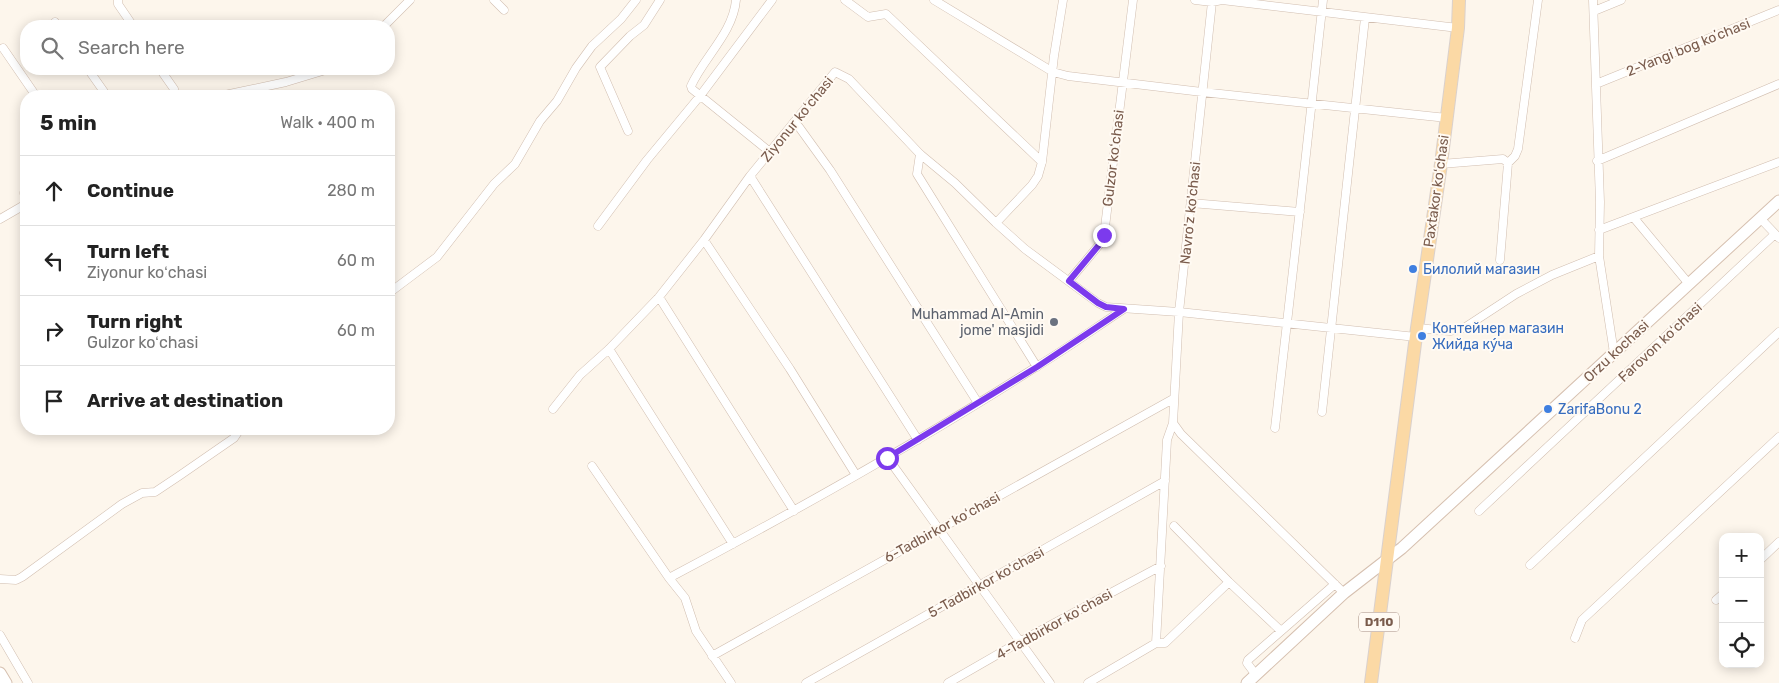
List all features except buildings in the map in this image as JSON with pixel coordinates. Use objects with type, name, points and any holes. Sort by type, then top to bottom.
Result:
[{"type":"main road","name":"Paxtakor koʻchasi","points":[[1386,560],[1447,118],[1458,28],[1459,0]]},
{"type":"main road","name":"Orzu kochasi","points":[[1247,683],[1252,669],[1402,548],[1779,201]]},
{"type":"main road","name":"D110","points":[[1370,683],[1386,560]]},
{"type":"main road","points":[[0,673],[6,683]]},
{"type":"street","points":[[118,0],[118,4],[129,20]]},
{"type":"street","points":[[390,20],[410,0]]},
{"type":"street","points":[[494,0],[504,10]]},
{"type":"street","points":[[395,288],[437,257],[494,184],[515,164],[540,121],[557,102],[576,68],[592,46],[620,19],[636,0]]},
{"type":"street","points":[[628,131],[600,67],[613,52],[644,25],[660,0]]},
{"type":"street","points":[[736,0],[730,22],[712,55],[691,86],[700,96],[770,152]]},
{"type":"street","points":[[598,226],[647,160],[700,96],[772,0]]},
{"type":"street","points":[[845,0],[868,17],[886,14],[1042,162]]},
{"type":"street","points":[[934,0],[1053,72],[1068,76],[1447,118]]},
{"type":"street","points":[[996,223],[1032,185],[1038,176],[1042,162],[1063,0]]},
{"type":"street","name":"Gulzor koʻchasi","points":[[1069,281],[1099,245],[1104,235],[1134,0]]},
{"type":"street","points":[[1195,0],[1212,2],[1222,0],[1458,28]]},
{"type":"street","points":[[1275,428],[1323,0]]},
{"type":"street","points":[[1500,260],[1508,163],[1515,156],[1518,148],[1538,0]]},
{"type":"street","points":[[1593,0],[1599,256],[1614,353]]},
{"type":"street","points":[[1594,11],[1621,0]]},
{"type":"street","name":"Navro'z ko'chasi","points":[[1156,643],[1167,440],[1173,423],[1179,312],[1212,2]]},
{"type":"street","name":"2-Yangi bog koʼchasi","points":[[1596,84],[1779,10]]},
{"type":"street","points":[[1322,412],[1365,18]]},
{"type":"street","points":[[3,48],[20,73]]},
{"type":"street","name":"Ziyonur koʻchasi","points":[[553,409],[580,375],[609,349],[659,297],[704,240],[750,176],[835,72],[849,79],[920,154],[955,183],[1025,249],[1106,307],[1179,312],[1332,329],[1416,332],[1450,331],[1464,328],[1516,294],[1552,275],[1599,256]]},
{"type":"street","points":[[22,75],[32,90]]},
{"type":"street","points":[[92,75],[103,90]]},
{"type":"street","points":[[164,75],[173,90]]},
{"type":"street","points":[[248,90],[309,75]]},
{"type":"street","points":[[1597,161],[1779,84]]},
{"type":"street","points":[[794,122],[830,170],[978,403]]},
{"type":"street","points":[[920,154],[917,174],[1037,367]]},
{"type":"street","points":[[1441,164],[1503,159],[1508,163]]},
{"type":"street","points":[[1599,230],[1779,162]]},
{"type":"street","points":[[750,176],[918,440]]},
{"type":"street","points":[[1191,203],[1300,212]]},
{"type":"street","points":[[0,219],[20,207]]},
{"type":"street","points":[[1634,218],[1689,284]]},
{"type":"street","points":[[1760,218],[1777,236]]},
{"type":"street","name":"Farovon koʻchasi","points":[[1479,511],[1777,236]]},
{"type":"street","points":[[704,240],[790,369],[856,475]]},
{"type":"street","points":[[659,297],[794,511]]},
{"type":"street","points":[[669,578],[794,511],[918,440],[1037,367],[1124,309]]},
{"type":"street","points":[[1530,565],[1779,332]]},
{"type":"street","points":[[609,349],[733,544]]},
{"type":"street","name":"6-Tadbirkor koʻchasi","points":[[712,656],[938,528],[1173,399]]},
{"type":"street","points":[[1173,423],[1180,434],[1344,593]]},
{"type":"street","points":[[0,579],[16,580],[22,577],[122,504],[142,493],[155,492],[236,435]]},
{"type":"street","points":[[1575,638],[1582,620],[1779,437]]},
{"type":"street","points":[[887,458],[1050,683]]},
{"type":"street","points":[[592,466],[669,578],[685,598],[696,631],[732,683]]},
{"type":"street","name":"5-Tadbirkor koʻchasi","points":[[806,683],[1165,481]]},
{"type":"street","points":[[1174,526],[1281,631]]},
{"type":"street","points":[[1764,556],[1778,544]]},
{"type":"street","name":"4-Tadbirkor koʻchasi","points":[[948,683],[1021,641],[1161,566]]},
{"type":"street","points":[[1088,683],[1156,643],[1165,643],[1229,582]]},
{"type":"street","points":[[1252,669],[1248,660],[1335,584]]},
{"type":"street","points":[[0,635],[28,683]]},
{"type":"place","name":"Билолий магазин","points":[[1413,269]]},
{"type":"place","name":"Muhammad Al-Amin jome' masjidi","points":[[1054,322]]},
{"type":"place","name":"Контейнер магазин Жийда ку́ча","points":[[1422,336]]},
{"type":"place","name":"ZarifaBonu 2","points":[[1548,409]]},
{"type":"route","points":[[887,458],[1037,367],[1124,309],[1106,307],[1098,303],[1069,281],[1099,245],[1104,235]]}]
